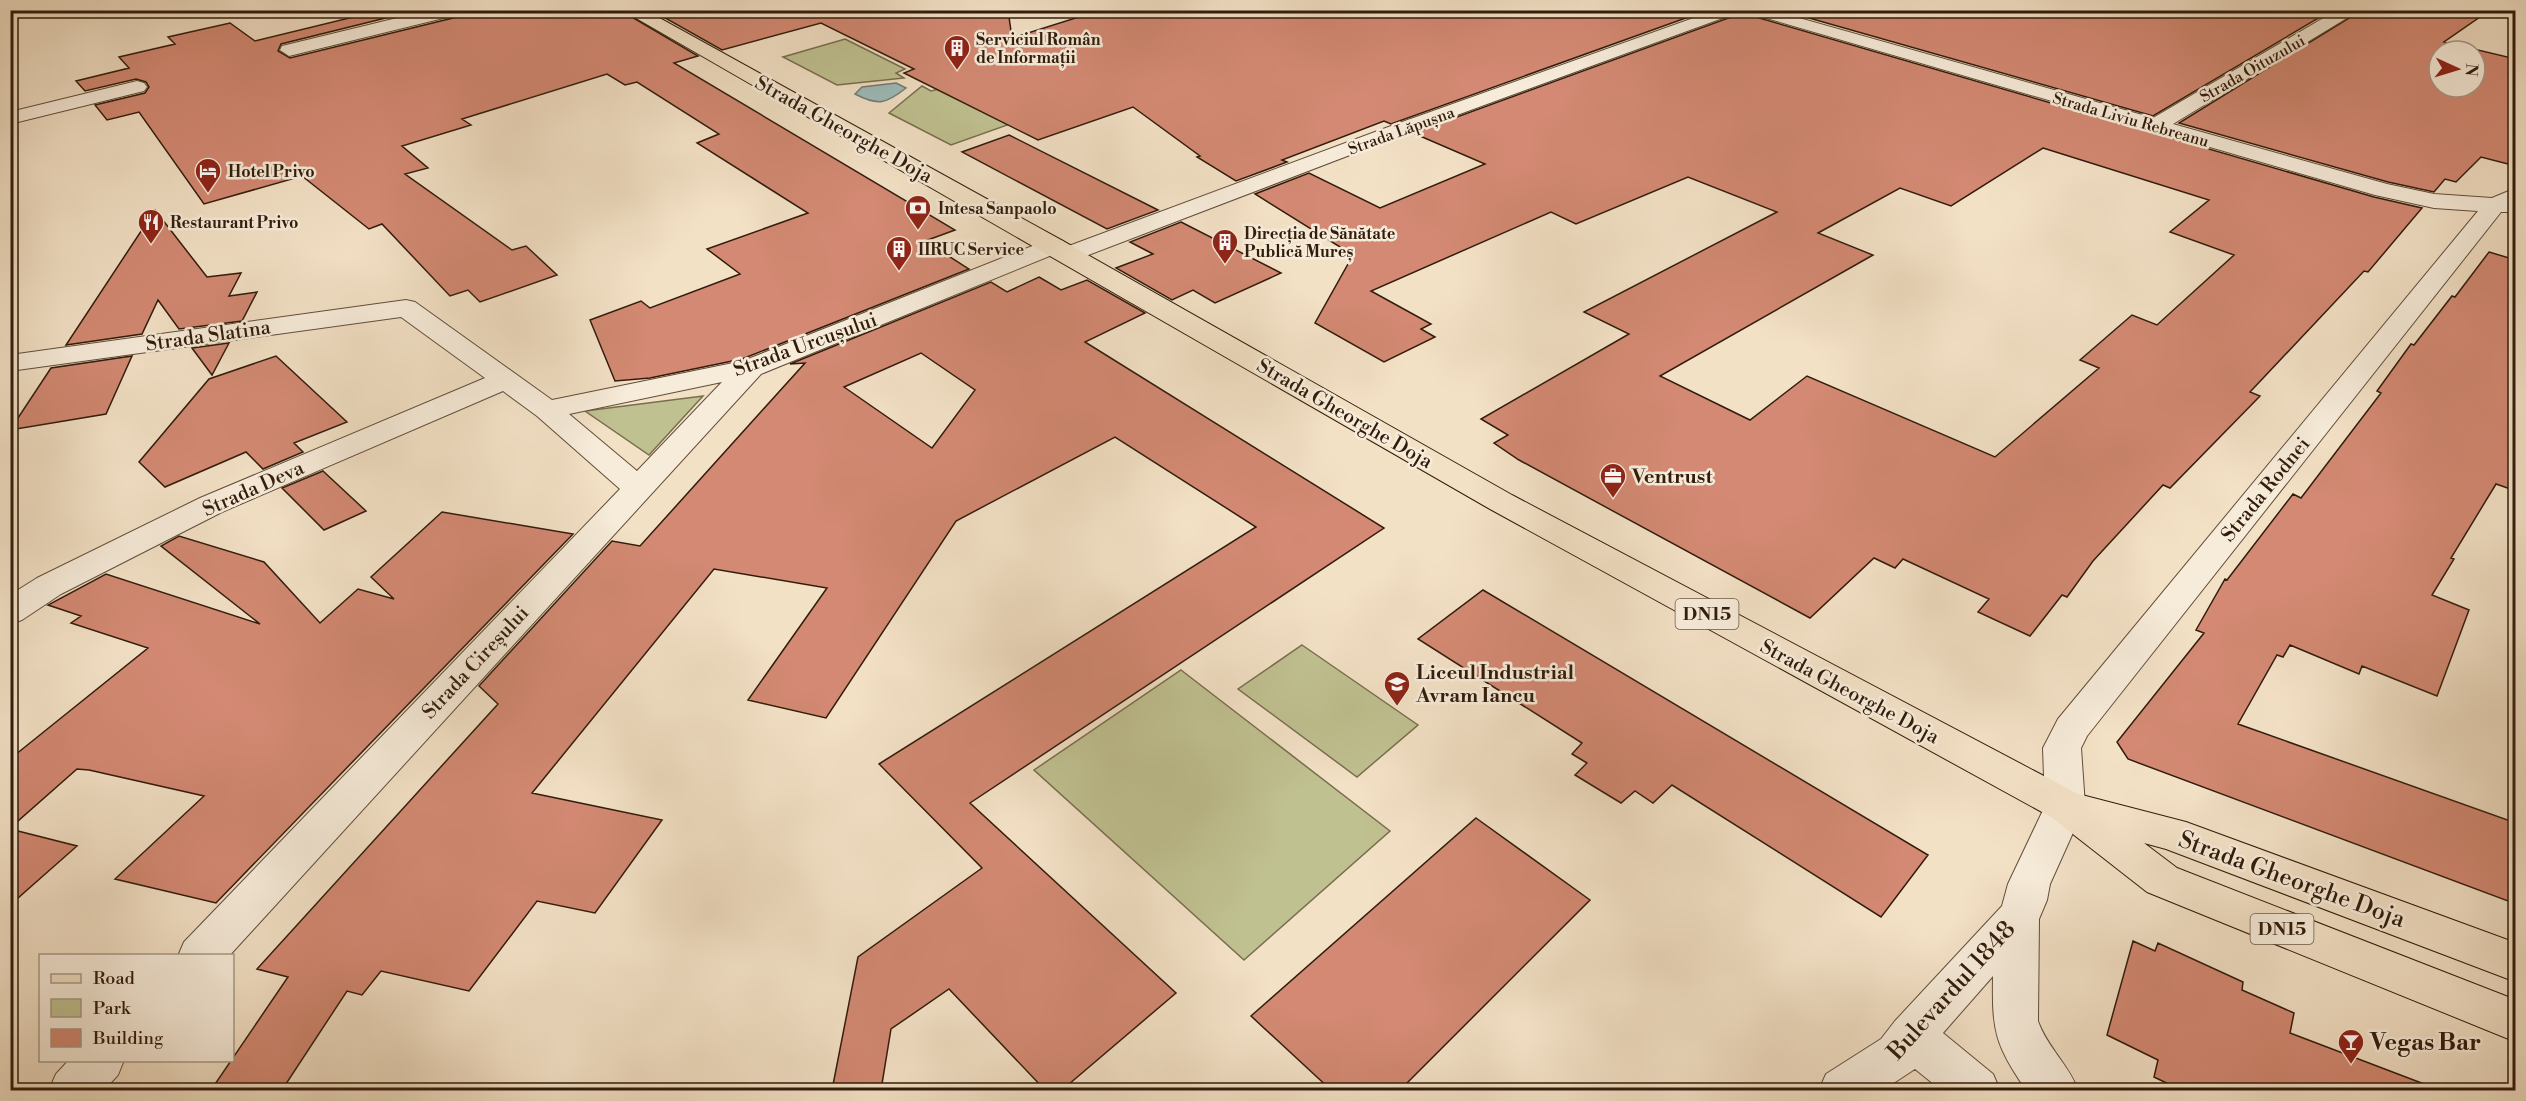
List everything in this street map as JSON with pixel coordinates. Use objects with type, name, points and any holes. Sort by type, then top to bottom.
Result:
[{"type":"main road","name":"Strada Gheorghe Doja","points":[[631,10],[1061,250],[1501,502],[2065,806],[2162,880],[2516,1021]]},
{"type":"main road","name":"Strada Gheorghe Doja","points":[[2065,806],[2172,834],[2516,963]]},
{"type":"street","points":[[289,50],[454,10]]},
{"type":"street","name":"Strada Lăpușna","points":[[1061,250],[1734,10]]},
{"type":"street","name":"Strada Liviu Rebreanu","points":[[1750,10],[2383,190],[2434,201],[2508,202]]},
{"type":"street","name":"Strada Oituzului","points":[[2154,126],[2351,10]]},
{"type":"street","points":[[10,118],[137,87]]},
{"type":"street","name":"Strada Rodnei","points":[[2065,806],[2062,748],[2070,729],[2508,202]]},
{"type":"street","name":"Strada Urcușului","points":[[547,410],[751,368],[1061,250]]},
{"type":"street","name":"Strada Slatina","points":[[10,363],[406,308],[505,380]]},
{"type":"street","name":"Strada Cireșului","points":[[202,954],[751,368]]},
{"type":"street","points":[[505,380],[547,410],[638,488]]},
{"type":"street","name":"Strada Deva","points":[[10,612],[68,575],[211,506],[505,380]]},
{"type":"street","name":"Bulevardul 1848","points":[[1843,1090],[1898,1054],[1911,1036],[2017,919],[2029,884],[2065,806]]},
{"type":"street","points":[[2017,919],[2015,1021],[2023,1046],[2054,1090]]},
{"type":"street","points":[[1911,1036],[1976,1090]]},
{"type":"street","points":[[73,1090],[99,1062]]},
{"type":"green space","points":[[845,39],[905,69],[896,73],[904,78],[837,85],[783,57]]},
{"type":"green space","points":[[922,86],[931,91],[943,88],[1013,123],[951,145],[889,113]]},
{"type":"green space","points":[[703,396],[649,455],[585,411]]},
{"type":"green space","points":[[1302,645],[1418,725],[1357,777],[1238,689]]},
{"type":"green space","points":[[1181,670],[1390,831],[1244,960],[1034,770]]},
{"type":"water","points":[[896,83],[906,88],[882,102],[855,94],[862,87]]},
{"type":"building","points":[[382,10],[418,10],[281,44],[278,51],[290,58],[461,16],[465,10],[620,10],[698,56],[674,63],[955,230],[925,241],[969,269],[742,359],[650,378],[615,381],[590,320],[641,301],[650,308],[740,274],[707,249],[808,213],[697,143],[719,134],[637,82],[625,85],[607,74],[462,119],[471,125],[402,146],[428,168],[405,174],[512,250],[526,246],[557,275],[480,302],[468,290],[450,296],[382,224],[369,229],[302,176],[204,204],[139,112],[107,120],[95,105],[145,93],[149,87],[146,82],[136,79],[85,91],[76,81],[129,68],[119,57],[175,44],[168,37],[230,23],[255,41]]},
{"type":"building","points":[[651,10],[1008,10],[1012,38],[1101,10],[1708,10],[1391,124],[1384,121],[1282,160],[1287,162],[1236,181],[1197,157],[1200,156],[1133,107],[1038,140],[904,73],[914,69],[821,23],[722,50]]},
{"type":"building","points":[[1781,10],[2332,10],[2153,116]]},
{"type":"building","points":[[2362,10],[2490,10],[2448,39],[2427,39],[2427,99],[2487,99],[2487,52],[2516,59],[2516,166],[2481,157],[2456,182],[2445,179],[2434,192],[2388,182],[2179,123]]},
{"type":"building","points":[[1742,13],[2374,197],[2422,208],[2368,272],[2364,271],[2250,392],[2260,396],[2170,488],[2163,485],[2093,561],[2067,597],[2062,595],[2030,636],[1978,612],[1989,599],[1903,559],[1895,568],[1874,558],[1810,618],[1519,460],[1494,443],[1508,435],[1481,419],[1629,334],[1584,312],[1777,212],[1688,177],[1576,224],[1551,212],[1371,291],[1431,324],[1421,329],[1435,337],[1384,362],[1315,323],[1353,255],[1255,194],[1309,173],[1380,208],[1485,164],[1413,133]],"holes":[[[2043,148],[2209,200],[2170,232],[2234,255],[2157,325],[2132,315],[2080,360],[2099,368],[1995,457],[1807,376],[1750,420],[1660,376],[1873,255],[1818,233],[1900,188],[1951,206]]]},
{"type":"building","points":[[1009,135],[1158,210],[1107,229],[962,152]]},
{"type":"building","points":[[155,210],[207,277],[241,273],[229,296],[257,292],[242,321],[179,329],[158,300],[142,334],[66,345]]},
{"type":"building","name":"Direcția de Sănătate Publică Mureș","points":[[1181,222],[1281,273],[1215,303],[1193,290],[1172,300],[1116,268],[1153,254],[1130,242]]},
{"type":"building","points":[[2489,252],[2516,260],[2516,491],[2496,484],[2451,558],[2454,559],[2432,595],[2469,610],[2437,696],[2362,666],[2359,674],[2290,645],[2283,657],[2277,655],[2238,724],[2516,823],[2516,904],[2128,759],[2117,742],[2204,633],[2196,630],[2225,579],[2227,580],[2293,494],[2301,498],[2381,393],[2377,391],[2411,344],[2414,345],[2452,296],[2455,297]]},
{"type":"building","points":[[1039,277],[1061,290],[1087,280],[1145,313],[1085,342],[1384,528],[970,803],[1176,993],[1062,1090],[1045,1090],[949,989],[891,1029],[881,1090],[832,1090],[858,957],[982,868],[879,764],[1256,527],[1115,437],[956,521],[826,718],[748,700],[827,588],[714,569],[532,793],[662,820],[595,913],[537,901],[469,991],[381,971],[362,995],[347,991],[282,1090],[211,1090],[230,1062],[234,1062],[234,1056],[288,977],[257,969],[498,704],[479,686],[612,541],[640,546],[805,363],[790,364],[991,282],[1007,292]],"holes":[[[921,353],[975,390],[932,448],[844,387]]]},
{"type":"building","points":[[229,343],[212,375],[192,348]]},
{"type":"building","points":[[132,356],[106,414],[10,430],[51,368]]},
{"type":"building","points":[[276,356],[347,422],[294,443],[303,452],[263,469],[246,452],[165,487],[139,462],[209,379]]},
{"type":"building","points":[[323,471],[366,511],[324,530],[282,488]]},
{"type":"building","points":[[442,512],[573,534],[216,903],[115,879],[204,796],[77,769],[10,828],[10,759],[148,648],[71,623],[81,616],[48,605],[106,574],[260,624],[161,546],[179,536],[264,562],[320,623],[358,589],[394,599],[371,577]]},
{"type":"building","points":[[1483,590],[1928,855],[1881,917],[1672,785],[1653,803],[1635,791],[1621,803],[1575,775],[1587,763],[1572,754],[1582,743],[1418,639]]},
{"type":"building","points":[[1476,818],[1590,900],[1400,1090],[1331,1090],[1251,1016]]},
{"type":"building","points":[[10,829],[77,846],[10,905]]},
{"type":"building","points":[[2133,941],[2155,951],[2158,943],[2243,982],[2242,990],[2294,1013],[2290,1033],[2432,1087],[2431,1090],[2181,1090],[2154,1077],[2158,1060],[2107,1035]]},
{"type":"place","name":"Serviciul Român de Informații","points":[[957,71]]},
{"type":"place","name":"Hotel Privo","points":[[208,194]]},
{"type":"place","name":"Intesa Sanpaolo","points":[[918,231]]},
{"type":"place","name":"Restaurant Privo","points":[[151,245]]},
{"type":"place","name":"Direcția de Sănătate Publică Mureș","points":[[1225,265]]},
{"type":"place","name":"IIRUC Service","points":[[899,272]]},
{"type":"place","name":"Ventrust","points":[[1613,499]]},
{"type":"place","name":"Liceul Industrial Avram Iancu","points":[[1397,707]]},
{"type":"place","name":"Vegas Bar","points":[[2351,1065]]}]
